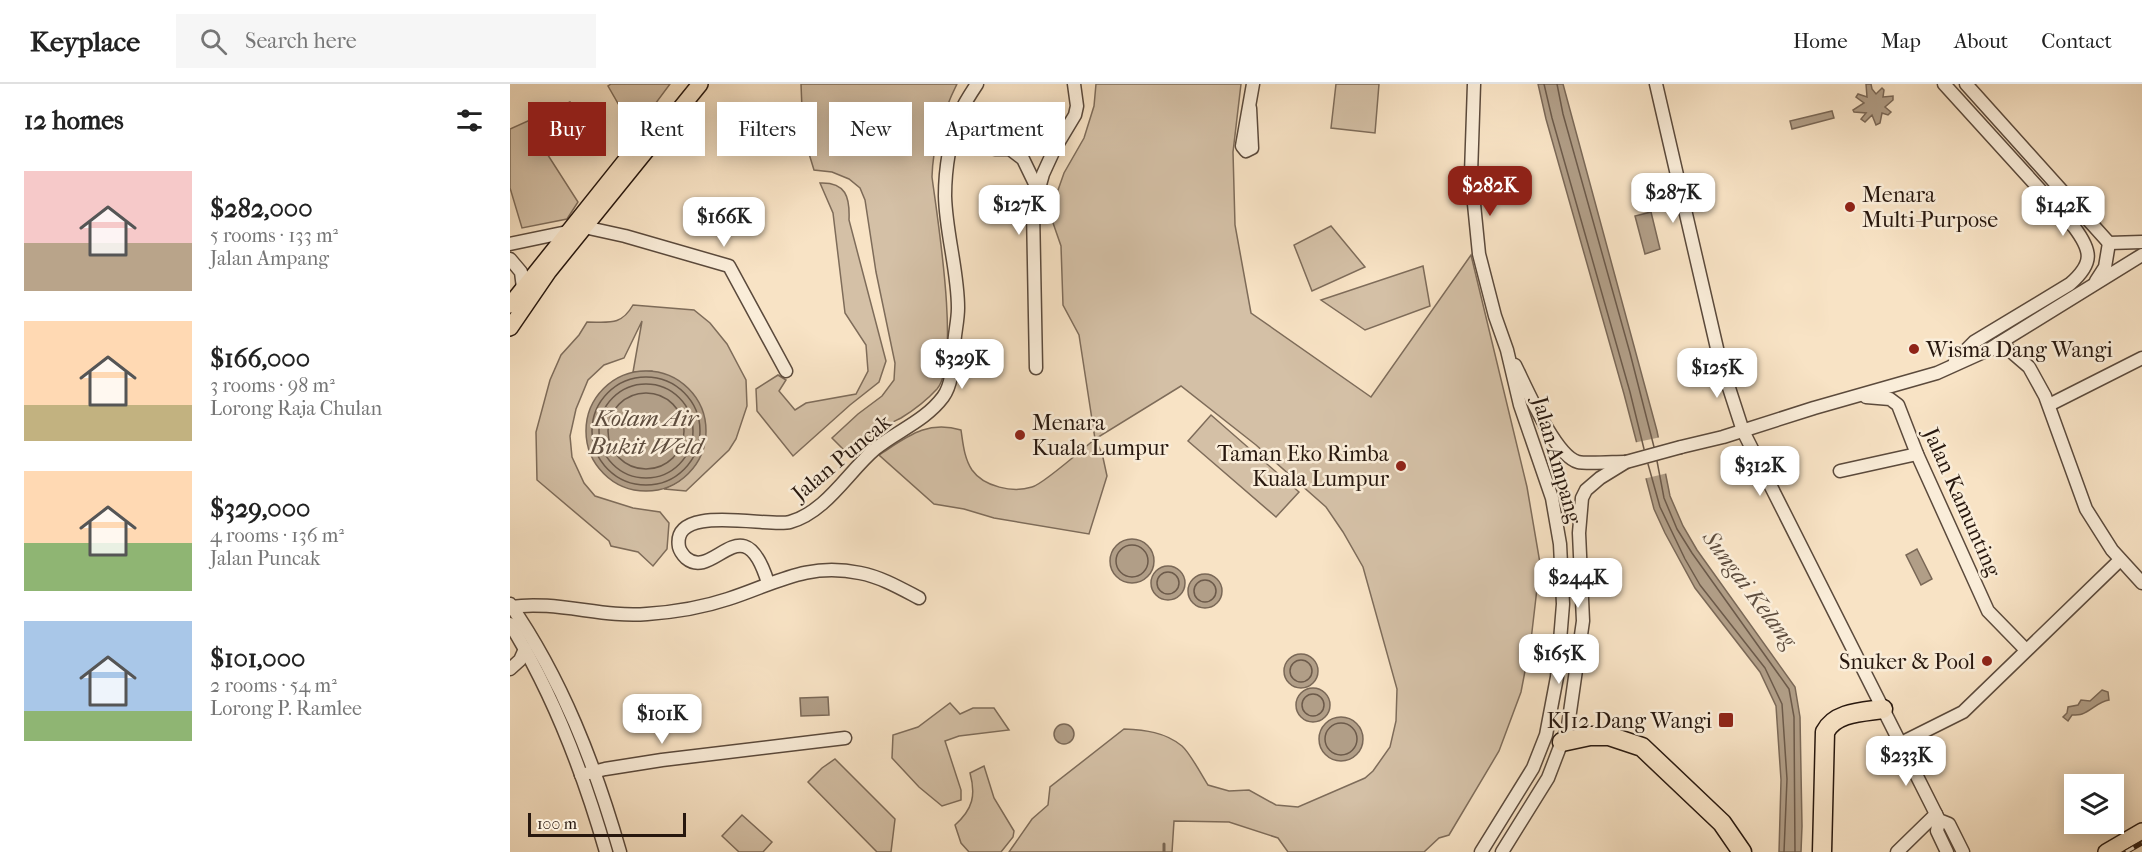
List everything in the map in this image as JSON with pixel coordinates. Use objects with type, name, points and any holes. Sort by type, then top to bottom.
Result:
[{"type":"highway","points":[[1822,852],[1828,726],[1843,716],[1883,709]]},
{"type":"highway","points":[[1562,742],[1590,735],[1609,736],[1642,747],[1722,823],[1742,852]]},
{"type":"main road","points":[[510,305],[687,84]]},
{"type":"main road","points":[[510,328],[540,284],[584,227],[700,84]]},
{"type":"main road","points":[[2106,852],[2142,831]]},
{"type":"street","name":"Jalan Puncak","points":[[768,583],[760,562],[751,549],[742,546],[732,547],[708,561],[694,562],[684,556],[679,549],[680,535],[689,525],[705,520],[782,524],[804,516],[827,498],[877,448],[927,414],[947,392],[953,363],[958,309],[955,273],[947,232],[945,193],[952,144],[961,110],[977,84]]},
{"type":"street","points":[[1036,368],[1033,210],[1038,190],[1054,150],[1075,115],[1077,106],[1074,84]]},
{"type":"street","points":[[1250,108],[1253,84]]},
{"type":"street","name":"Jalan Ampang","points":[[1474,84],[1471,174],[1479,254],[1495,316],[1507,350],[1520,405],[1552,498],[1560,544],[1563,604],[1562,636],[1554,698],[1540,751],[1528,775],[1480,852]]},
{"type":"street","points":[[1656,84],[1719,357],[1743,431],[1938,817],[1949,824],[1963,852]]},
{"type":"street","points":[[1944,84],[2074,227],[2088,250],[2089,259],[2081,274],[2070,284],[1974,342],[1947,368]]},
{"type":"street","points":[[1966,84],[2109,243],[2142,242]]},
{"type":"street","points":[[1019,156],[1023,159],[1038,190]]},
{"type":"street","points":[[584,227],[625,236],[729,266],[786,371]]},
{"type":"street","points":[[510,244],[567,232]]},
{"type":"street","points":[[2091,287],[2105,267],[2109,243]]},
{"type":"street","points":[[1626,462],[1743,431],[1922,378],[1947,368],[1988,350],[2142,255]]},
{"type":"street","points":[[510,260],[521,272],[523,288]]},
{"type":"street","points":[[1988,350],[2007,348],[2025,363],[2049,405],[2086,509],[2120,560],[2142,583]]},
{"type":"street","name":"Jalan Ampang","points":[[1507,350],[1552,437],[1570,459],[1580,463],[1626,462]]},
{"type":"street","points":[[2049,405],[2142,358]]},
{"type":"street","name":"Jalan Kamunting","points":[[1852,397],[1890,399],[1898,405],[1917,453],[1988,611],[2026,650]]},
{"type":"street","points":[[1840,471],[1917,453]]},
{"type":"street","name":"Jalan Ampang","points":[[1502,852],[1543,786],[1569,722],[1583,621],[1579,533],[1582,498],[1586,490],[1600,478],[1626,462]]},
{"type":"street","points":[[1900,743],[1963,712],[2120,560]]},
{"type":"street","points":[[511,606],[577,608],[636,614],[671,612],[726,600],[768,583],[807,572],[846,571],[881,579],[919,598]]},
{"type":"street","points":[[511,606],[540,650],[556,680],[587,773],[606,852]]},
{"type":"street","points":[[510,624],[547,689],[610,818],[620,852]]},
{"type":"street","points":[[510,669],[520,660],[525,649]]},
{"type":"street","points":[[587,773],[705,755],[845,738]]},
{"type":"street","points":[[1897,852],[1938,817]]},
{"type":"street","points":[[1938,817],[1936,831],[1947,852]]},
{"type":"street","points":[[598,823],[610,818]]},
{"type":"shaded area","points":[[611,84],[670,84],[657,102],[618,103],[608,86]]},
{"type":"shaded area","points":[[801,84],[957,84],[949,102],[924,102],[924,156],[934,156],[932,177],[945,287],[947,350],[944,373],[937,389],[925,401],[877,431],[850,456],[832,438],[882,396],[894,380],[895,363],[876,272],[865,200],[860,188],[849,179],[832,172],[814,170],[810,156],[817,156],[817,102],[802,102]]},
{"type":"shaded area","name":"Taman Eko Rimba Kuala Lumpur","points":[[1096,84],[1241,84],[1233,152],[1235,225],[1251,313],[1371,397],[1471,255],[1527,487],[1540,563],[1531,640],[1521,692],[1499,751],[1449,835],[1439,838],[1424,852],[1288,852],[1278,838],[1229,822],[1174,821],[1172,852],[1009,852],[1032,819],[1048,805],[1050,787],[1124,729],[1154,733],[1175,741],[1188,754],[1208,785],[1229,791],[1249,790],[1276,805],[1298,807],[1365,778],[1373,771],[1390,747],[1396,721],[1397,689],[1363,567],[1326,507],[1256,445],[1181,386],[1095,439],[1079,335],[1063,305],[1061,246],[1052,220],[1057,193],[1064,173],[1084,138],[1094,106]]},
{"type":"shaded area","points":[[1336,84],[1379,84],[1375,133],[1331,128]]},
{"type":"shaded area","points":[[528,121],[528,156],[548,156],[578,202],[567,219],[522,228],[510,188],[510,129]]},
{"type":"shaded area","points":[[820,183],[836,185],[845,192],[849,204],[849,220],[886,361],[879,382],[793,456],[757,411],[756,389],[778,375],[786,380],[779,391],[795,410],[806,403],[856,394],[868,371],[866,345],[845,313],[833,213]]},
{"type":"shaded area","points":[[1331,226],[1365,267],[1312,291],[1294,245]]},
{"type":"shaded area","points":[[1423,266],[1430,306],[1365,330],[1321,300]]},
{"type":"shaded area","points":[[633,305],[694,310],[710,323],[727,344],[746,380],[747,406],[736,439],[729,450],[686,491],[664,489],[680,480],[692,469],[706,437],[652,371],[633,372],[642,321],[624,358],[604,365],[588,380],[576,409],[570,436],[572,457],[584,483],[595,496],[633,508],[660,512],[669,523],[667,549],[653,566],[638,552],[611,546],[609,541],[537,480],[536,432],[550,380],[561,355],[587,322],[619,320]]},
{"type":"shaded area","points":[[1211,415],[1299,492],[1276,517],[1188,441]]},
{"type":"shaded area","points":[[937,427],[949,427],[961,430],[967,461],[977,476],[999,487],[1024,489],[1045,480],[1095,439],[1102,453],[1107,476],[1089,534],[994,518],[964,509],[934,504],[879,455],[917,432]]},
{"type":"shaded area","points":[[950,703],[960,714],[973,708],[994,708],[1009,730],[959,736],[945,741],[961,790],[961,800],[942,806],[919,787],[892,758],[893,735],[918,727]]},
{"type":"shaded area","points":[[835,759],[895,819],[891,852],[877,852],[808,782]]},
{"type":"shaded area","points":[[984,766],[994,798],[1014,831],[1013,837],[1001,852],[969,852],[961,843],[955,825],[966,813],[972,801],[973,788],[970,773]]},
{"type":"shaded area","points":[[742,815],[772,842],[763,852],[739,852],[722,836]]},
{"type":"water","points":[[1538,84],[1563,84],[1657,431],[1670,496],[1697,550],[1795,687],[1800,717],[1801,852],[1779,852],[1781,780],[1776,706],[1760,672],[1695,588],[1654,509]]},
{"type":"water","points":[[1866,84],[1871,84],[1876,94],[1882,88],[1883,97],[1893,96],[1893,100],[1885,107],[1891,112],[1888,115],[1882,113],[1880,123],[1876,125],[1872,115],[1865,122],[1861,119],[1866,113],[1853,110],[1864,103],[1856,97],[1858,94],[1867,97]]},
{"type":"water","points":[[1832,111],[1834,118],[1792,129],[1790,121]]},
{"type":"water","points":[[1651,212],[1660,249],[1645,254],[1635,216]]},
{"type":"water","name":"Kolam Air Bukit Weld","points":[[646,371],[669,375],[689,388],[702,408],[706,431],[702,454],[689,474],[669,487],[646,491],[623,487],[603,474],[590,454],[586,431],[590,408],[603,388],[623,375]]},
{"type":"water","points":[[1132,539],[1147,546],[1154,561],[1147,576],[1132,583],[1117,576],[1110,561],[1117,546]]},
{"type":"water","points":[[1917,549],[1932,579],[1921,585],[1906,555]]},
{"type":"water","points":[[1168,566],[1180,571],[1185,583],[1180,595],[1168,600],[1156,595],[1151,583],[1156,571]]},
{"type":"water","points":[[1205,574],[1217,579],[1222,591],[1217,603],[1205,608],[1193,603],[1188,591],[1193,579]]},
{"type":"water","points":[[1301,654],[1313,659],[1318,671],[1313,683],[1301,688],[1289,683],[1284,671],[1289,659]]},
{"type":"water","points":[[1313,688],[1325,693],[1330,705],[1325,717],[1313,722],[1301,717],[1296,705],[1301,693]]},
{"type":"water","points":[[2102,690],[2108,692],[2109,700],[2082,714],[2072,715],[2068,721],[2063,717],[2068,707],[2078,705],[2081,700],[2090,701]]},
{"type":"water","points":[[828,697],[829,715],[801,716],[800,698]]},
{"type":"water","points":[[1341,717],[1356,724],[1363,739],[1356,754],[1341,761],[1326,754],[1319,739],[1326,724]]},
{"type":"water","points":[[1060,724],[1068,724],[1074,730],[1074,738],[1068,744],[1060,744],[1054,738],[1054,730]]},
{"type":"pier","points":[[1661,437],[1668,473],[1643,479],[1633,443]]},
{"type":"waterway","points":[[1164,844],[1164,852]]},
{"type":"railway","points":[[2126,852],[2142,843]]},
{"type":"place","name":"Menara Multi-Purpose","points":[[1850,207]]},
{"type":"place","name":"Wisma Dang Wangi","points":[[1914,349]]},
{"type":"place","name":"Menara Kuala Lumpur","points":[[1020,435]]},
{"type":"place","name":"Taman Eko Rimba Kuala Lumpur","points":[[1401,466]]},
{"type":"place","name":"Snuker & Pool","points":[[1987,661]]},
{"type":"place","name":"KJ12 Dang Wangi","points":[[1726,720]]},
{"type":"water label","name":"Sungai Kelang","points":[[1750,589]]}]
